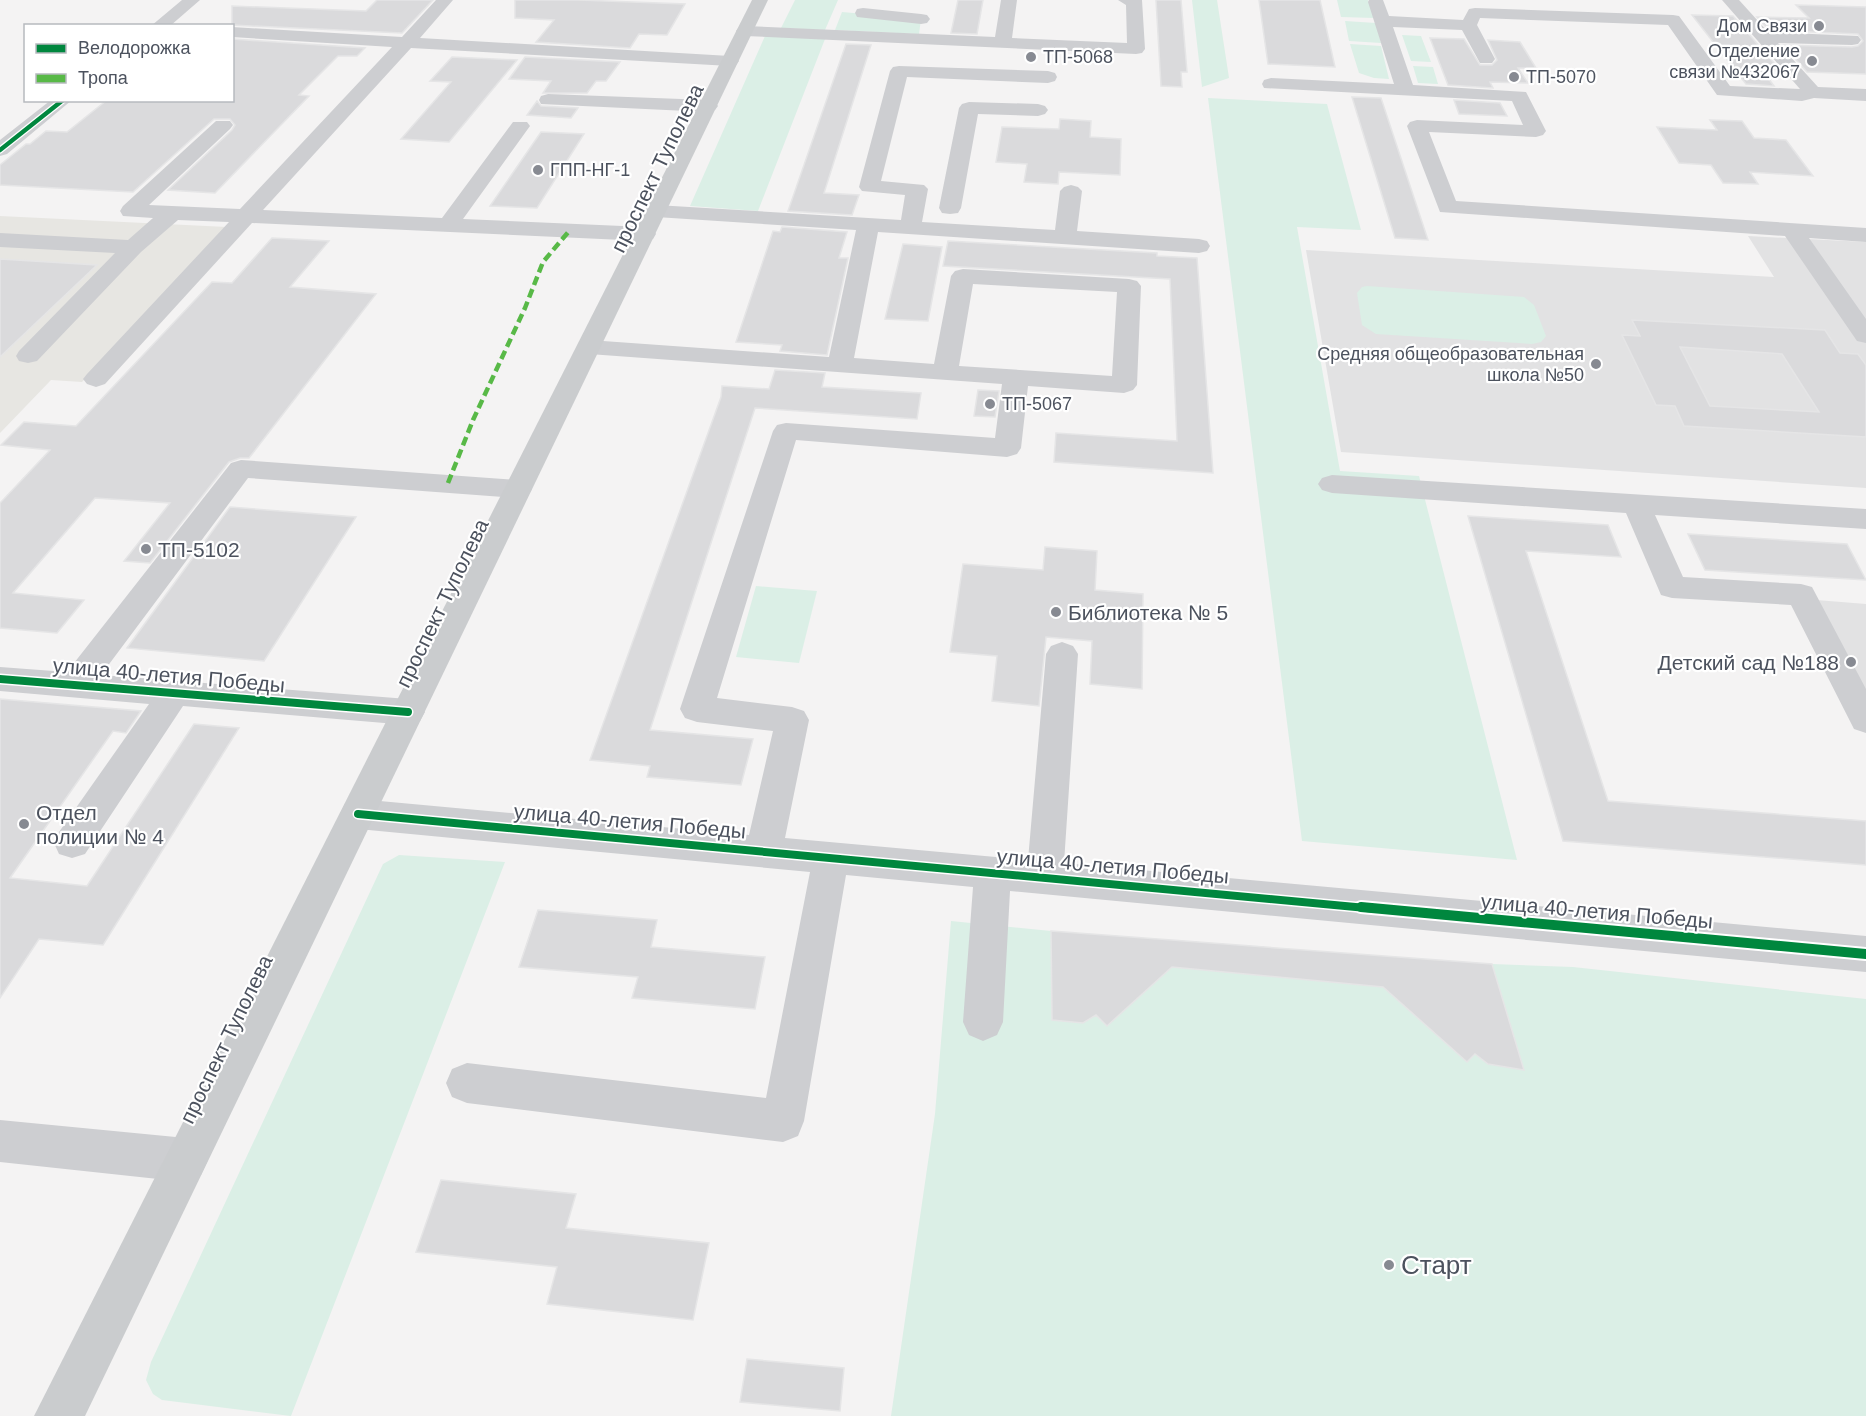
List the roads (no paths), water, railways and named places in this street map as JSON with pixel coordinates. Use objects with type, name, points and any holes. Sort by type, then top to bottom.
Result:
[{"type":"main road","name":"проспект Туполева","points":[[60,1416],[760,0]]},
{"type":"street","points":[[162,24],[192,0]]},
{"type":"street","points":[[96,379],[445,0]]},
{"type":"street","points":[[1003,43],[1009,0]]},
{"type":"street","points":[[745,31],[1136,49],[1134,0],[1126,0]]},
{"type":"street","points":[[1375,0],[1406,91]]},
{"type":"street","points":[[1730,0],[1813,92]]},
{"type":"street","points":[[863,13],[929,19],[926,39]]},
{"type":"street","points":[[1468,25],[1475,13],[1673,20],[1724,91],[1843,93],[1862,103]]},
{"type":"street","points":[[1382,21],[1468,25]]},
{"type":"street","points":[[1468,25],[1486,60]]},
{"type":"street","points":[[234,32],[730,61]]},
{"type":"street","points":[[1763,37],[1852,40]]},
{"type":"street","points":[[950,208],[969,108],[1037,119],[1040,86],[1048,76],[1051,45]]},
{"type":"street","points":[[910,228],[917,189],[869,187],[899,71],[1048,76]]},
{"type":"street","points":[[1271,84],[1519,96],[1536,131],[1417,126],[1448,207],[1866,235]]},
{"type":"street","points":[[548,100],[708,106]]},
{"type":"street","points":[[0,150],[60,102]]},
{"type":"street","points":[[222,125],[131,211],[448,225],[650,222],[868,225],[1198,246]]},
{"type":"street","points":[[448,225],[520,126]]},
{"type":"street","points":[[1065,238],[1071,191]]},
{"type":"street","points":[[28,356],[133,247],[173,213]]},
{"type":"street","points":[[840,365],[868,225]]},
{"type":"street","points":[[1792,230],[1866,336]]},
{"type":"street","points":[[0,240],[133,247]]},
{"type":"street","points":[[589,347],[1124,385],[1129,286],[963,276],[945,372]]},
{"type":"street","points":[[765,852],[792,720],[697,709],[786,431],[1007,448],[1016,378]]},
{"type":"street","points":[[75,685],[242,469],[518,489]]},
{"type":"street","points":[[1332,484],[1866,519]]},
{"type":"street","points":[[1636,504],[1672,587],[1801,595],[1866,720]]},
{"type":"street","points":[[1045,878],[1062,654]]},
{"type":"street","name":"улица 40-летия Победы","points":[[0,679],[408,712]]},
{"type":"street","points":[[72,843],[174,693]]},
{"type":"street","name":"улица 40-летия Победы","points":[[358,814],[1866,954]]},
{"type":"street","points":[[466,1083],[783,1121],[831,858]]},
{"type":"street","points":[[983,1022],[992,873]]},
{"type":"street","points":[[0,1141],[186,1160]]},
{"type":"place","name":"Дом Связи","points":[[1819,26]]},
{"type":"place","name":"ТП-5068","points":[[1031,57]]},
{"type":"place","name":"Отделение связи №432067","points":[[1812,61]]},
{"type":"place","name":"ТП-5070","points":[[1514,77]]},
{"type":"place","name":"ГПП-НГ-1","points":[[538,170]]},
{"type":"place","name":"Средняя общеобразовательная школа №50","points":[[1596,364]]},
{"type":"place","name":"ТП-5067","points":[[990,404]]},
{"type":"place","name":"ТП-5102","points":[[146,549]]},
{"type":"place","name":"Библиотека № 5","points":[[1056,612]]},
{"type":"place","name":"Детский сад №188","points":[[1851,662]]},
{"type":"place","name":"Отдел полиции № 4","points":[[24,824]]},
{"type":"place","name":"Старт","points":[[1389,1265]]}]
